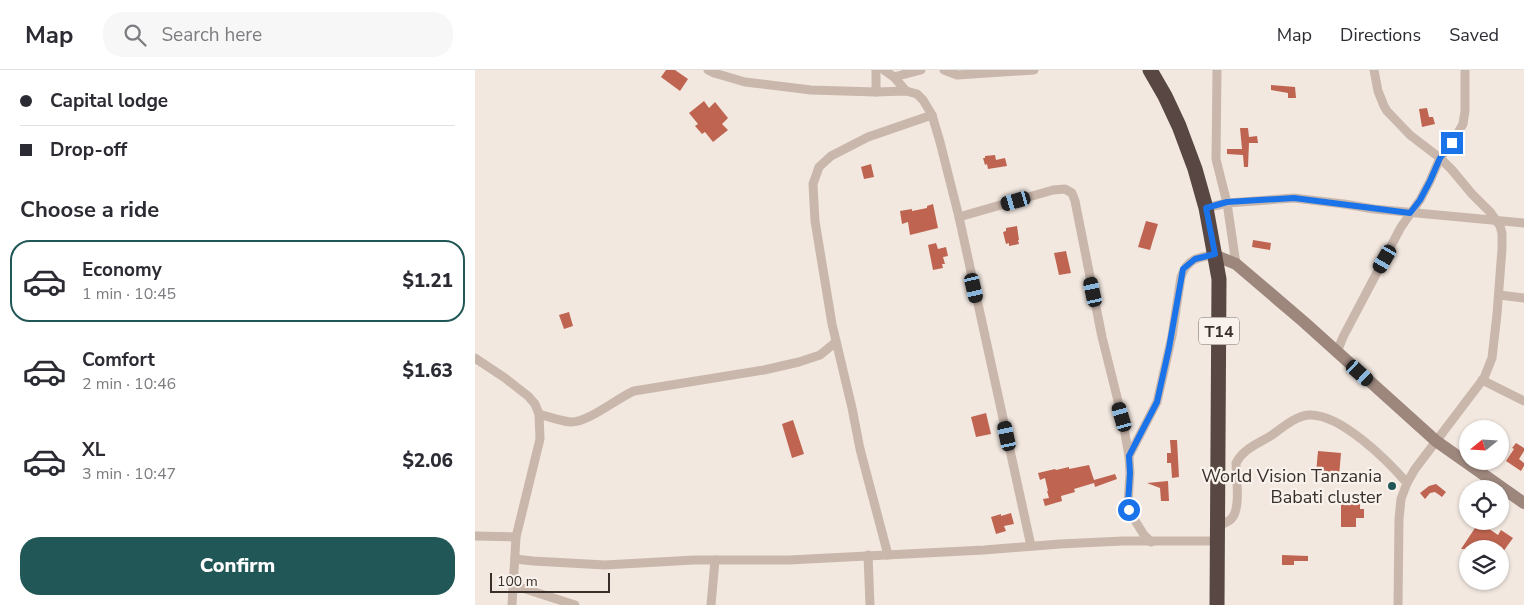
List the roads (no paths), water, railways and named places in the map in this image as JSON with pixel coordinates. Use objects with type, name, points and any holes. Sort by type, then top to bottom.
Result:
[{"type":"highway","name":"T14","points":[[1151,70],[1179,126],[1195,169],[1206,208],[1215,254],[1219,288],[1217,605]]},
{"type":"street","points":[[708,70],[745,82],[811,90],[906,91],[917,94],[923,100],[932,115],[941,142],[1031,546]]},
{"type":"street","points":[[876,70],[876,92]]},
{"type":"street","points":[[884,70],[894,76],[906,91]]},
{"type":"street","points":[[894,76],[921,70]]},
{"type":"street","points":[[944,70],[957,75],[1034,70]]},
{"type":"street","points":[[1217,70],[1216,159],[1227,202],[1236,264]]},
{"type":"street","points":[[1374,70],[1378,91],[1387,111],[1410,135],[1440,158],[1496,220],[1501,233],[1499,295],[1492,358],[1488,369],[1482,380],[1415,469],[1407,483],[1401,500],[1398,605]]},
{"type":"street","points":[[1337,352],[1343,337],[1410,213],[1420,200],[1440,158],[1452,143],[1463,124],[1465,70]]},
{"type":"street","points":[[889,554],[860,449],[836,342],[824,280],[812,193],[817,172],[831,156],[868,137],[932,115]]},
{"type":"street","points":[[959,217],[1053,190],[1065,189],[1072,193],[1102,337],[1122,417],[1129,456],[1129,510],[1151,542]]},
{"type":"street","points":[[1206,208],[1227,202],[1294,198],[1410,213],[1524,223]]},
{"type":"street","points":[[1129,456],[1157,402],[1183,269],[1195,259],[1215,254],[1236,264],[1436,441],[1524,503]]},
{"type":"street","points":[[1499,295],[1524,298]]},
{"type":"street","points":[[539,414],[572,422],[584,420],[622,396],[634,391],[764,370],[799,362],[820,355],[836,342]]},
{"type":"street","points":[[475,358],[528,396],[535,404],[539,414],[539,439],[516,537],[512,605]]},
{"type":"street","points":[[1482,380],[1524,401]]},
{"type":"street","points":[[1218,526],[1232,519],[1236,513],[1236,463],[1240,456],[1250,447],[1265,440],[1294,420],[1307,415],[1317,415],[1340,425],[1361,439],[1393,466],[1407,483]]},
{"type":"street","points":[[475,536],[516,537]]},
{"type":"street","points":[[515,559],[605,565],[715,560],[789,560],[1123,541],[1218,541]]},
{"type":"street","points":[[868,556],[870,605]]},
{"type":"street","points":[[711,605],[715,560]]},
{"type":"street","points":[[513,585],[570,604]]},
{"type":"place","name":"World Vision Tanzania Babati cluster","points":[[1392,486]]}]
